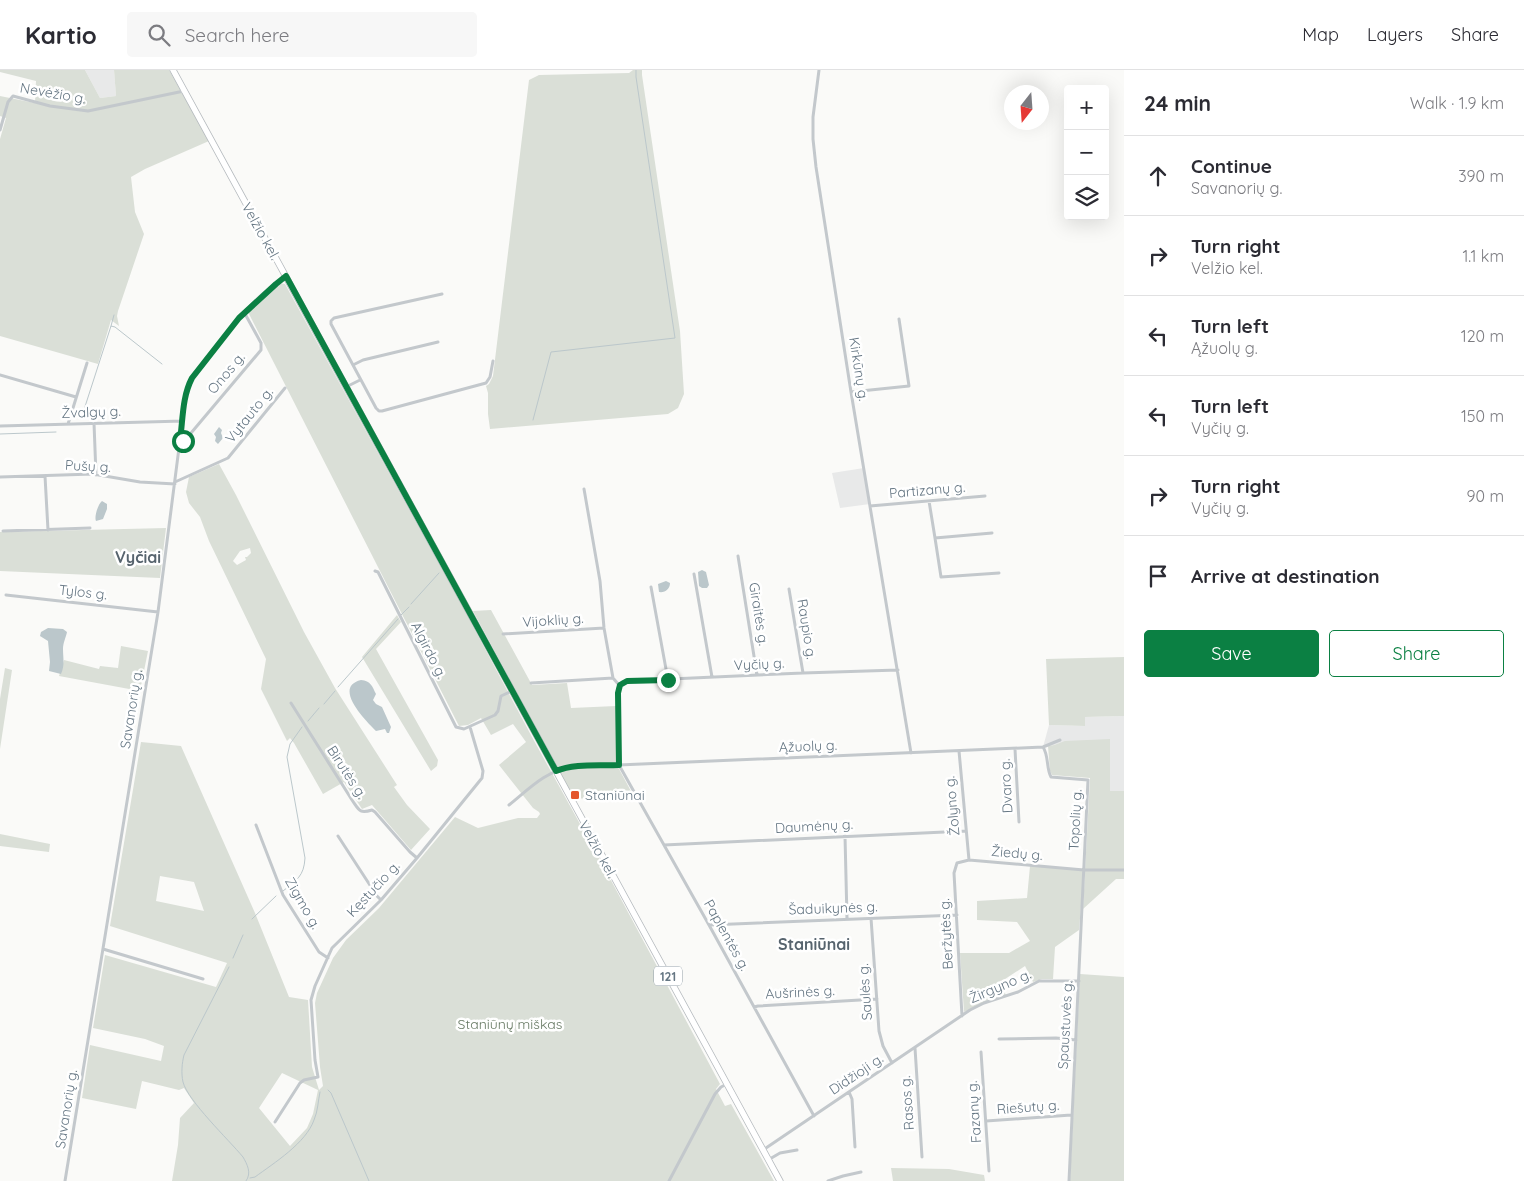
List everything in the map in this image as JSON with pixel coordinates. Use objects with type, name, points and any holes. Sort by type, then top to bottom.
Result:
[{"type":"main road","name":"Velžio kel.","points":[[173,70],[780,1181]]},
{"type":"street","name":"Kirkūnų g.","points":[[820,70],[813,117],[813,139],[824,224],[898,670]]},
{"type":"street","name":"Nevėžio g.","points":[[0,130],[8,102],[13,96],[50,106],[88,112],[184,91]]},
{"type":"street","name":"Savanorių g.","points":[[66,1181],[158,612],[186,393],[189,383],[244,312],[286,276]]},
{"type":"street","points":[[442,294],[332,320],[331,324],[376,408],[379,411],[486,384],[490,378],[493,361]]},
{"type":"street","name":"Onos g.","points":[[180,440],[184,441],[186,439],[261,350],[261,344],[244,312]]},
{"type":"street","points":[[851,392],[909,386],[899,319]]},
{"type":"street","points":[[353,365],[363,360],[438,342]]},
{"type":"street","points":[[68,424],[87,363]]},
{"type":"street","points":[[0,375],[76,397]]},
{"type":"street","points":[[346,387],[360,380]]},
{"type":"street","name":"Vytauto g.","points":[[175,483],[228,458],[285,388]]},
{"type":"street","name":"Žvalgų g.","points":[[0,426],[183,421]]},
{"type":"street","points":[[94,423],[96,475]]},
{"type":"street","name":"Pušų g.","points":[[0,477],[96,475],[140,482],[175,483]]},
{"type":"street","points":[[46,476],[48,530]]},
{"type":"street","points":[[584,489],[600,581],[604,628],[613,678],[620,685],[618,693],[619,765]]},
{"type":"street","name":"Partizanų g.","points":[[870,506],[985,496]]},
{"type":"street","points":[[929,501],[941,577],[999,573]]},
{"type":"street","points":[[3,531],[90,528]]},
{"type":"street","points":[[935,538],[992,533]]},
{"type":"street","name":"Giraitės g.","points":[[738,556],[757,675]]},
{"type":"street","name":"Algirdo g.","points":[[375,571],[378,572],[454,724],[461,730],[470,727]]},
{"type":"street","points":[[694,574],[712,677]]},
{"type":"street","points":[[651,587],[668,680]]},
{"type":"street","name":"Raupio g.","points":[[789,589],[802,673]]},
{"type":"street","name":"Tylos g.","points":[[6,595],[158,612]]},
{"type":"street","name":"Vijoklių g.","points":[[503,634],[604,628]]},
{"type":"street","points":[[898,670],[911,753]]},
{"type":"street","name":"Vyčių g.","points":[[620,685],[627,681],[898,670]]},
{"type":"street","points":[[531,683],[613,678]]},
{"type":"street","points":[[470,727],[496,714],[501,696],[512,691]]},
{"type":"street","name":"Birutės g.","points":[[290,703],[360,811],[365,813],[372,810],[375,812],[417,858]]},
{"type":"street","name":"Kęstučio g.","points":[[275,1122],[300,1083],[304,1080],[318,1077],[311,1000],[315,986],[332,948],[381,900],[482,778],[482,767],[470,727]]},
{"type":"street","name":"Ąžuolų g.","points":[[556,771],[571,767],[1043,748],[1060,740]]},
{"type":"street","name":"Dvaro g.","points":[[1015,748],[1019,822]]},
{"type":"street","name":"Topolių g.","points":[[1043,748],[1046,752],[1051,777],[1088,780],[1084,870]]},
{"type":"street","name":"Žolyno g.","points":[[959,750],[969,860]]},
{"type":"street","name":"Paplentės g.","points":[[619,765],[814,1116]]},
{"type":"street","points":[[509,806],[544,776],[556,771]]},
{"type":"street","name":"Zigmo g.","points":[[256,825],[282,895],[319,952],[328,958]]},
{"type":"street","name":"Daumėnų g.","points":[[664,845],[966,831]]},
{"type":"street","points":[[338,836],[381,900]]},
{"type":"street","points":[[845,836],[847,919]]},
{"type":"street","name":"Žiedų g.","points":[[969,860],[1084,870],[1124,870]]},
{"type":"street","name":"Beržytės g.","points":[[962,1016],[954,870],[959,862],[969,860]]},
{"type":"street","name":"Spaustuvės g.","points":[[1069,1181],[1084,870]]},
{"type":"street","name":"Šaduikynės g.","points":[[709,925],[957,915]]},
{"type":"street","name":"Saulės g.","points":[[871,918],[876,999],[881,1039],[892,1063]]},
{"type":"street","points":[[103,949],[203,979]]},
{"type":"street","name":"Žirgyno g.","points":[[962,1016],[984,1003],[1018,992],[1039,981],[1079,981]]},
{"type":"street","name":"Aušrinės g.","points":[[754,1007],[876,999]]},
{"type":"street","name":"Didžioji g.","points":[[763,1150],[962,1016]]},
{"type":"street","points":[[999,1039],[1056,1038],[1076,1040]]},
{"type":"street","name":"Rasos g.","points":[[915,1048],[922,1156]]},
{"type":"street","name":"Fazanų g.","points":[[981,1052],[989,1171]]},
{"type":"street","points":[[669,1181],[715,1094],[727,1084]]},
{"type":"street","points":[[849,1092],[852,1099],[855,1148]]},
{"type":"street","name":"Riešutų g.","points":[[986,1121],[1071,1115]]},
{"type":"street","points":[[768,1160],[780,1153],[797,1150]]},
{"type":"street","points":[[828,1181],[861,1172]]},
{"type":"shaded area","points":[[85,70],[114,70],[116,96],[100,98]]},
{"type":"shaded area","points":[[219,427],[222,430],[223,438],[218,444],[215,441],[216,437],[214,434]]},
{"type":"shaded area","points":[[864,468],[870,504],[840,508],[832,473]]},
{"type":"shaded area","points":[[102,501],[107,504],[107,509],[103,519],[96,521],[97,511]]},
{"type":"shaded area","points":[[702,570],[706,572],[709,585],[707,588],[699,586],[698,572]]},
{"type":"shaded area","points":[[666,581],[670,583],[668,589],[659,592],[658,584]]},
{"type":"shaded area","points":[[48,628],[63,629],[67,632],[63,647],[61,674],[49,671],[48,641],[40,636],[41,632]]},
{"type":"shaded area","points":[[361,680],[371,684],[376,694],[373,700],[382,707],[391,727],[389,733],[385,729],[376,731],[365,720],[350,697],[350,690],[353,684]]},
{"type":"shaded area","points":[[1124,716],[1124,791],[1110,791],[1109,782],[1060,743],[1043,747],[1049,725],[1085,726],[1085,717]]},
{"type":"green space","points":[[0,70],[85,70],[100,98],[116,96],[114,70],[169,70],[209,141],[131,177],[135,212],[144,234],[118,311],[119,326],[111,320],[98,364],[0,336],[0,139],[6,118],[0,116],[0,96],[35,103],[36,81],[0,72]]},
{"type":"green space","points":[[633,70],[642,70],[680,331],[684,394],[678,408],[668,414],[490,429],[486,386],[493,376],[529,80],[539,75],[629,73]]},
{"type":"green space","name":"Staniūnų miškas","points":[[279,283],[285,284],[606,871],[720,1084],[716,1089],[725,1106],[731,1104],[774,1181],[172,1181],[180,1118],[194,1103],[184,1088],[179,1090],[142,1081],[136,1109],[82,1098],[90,1045],[161,1061],[164,1046],[145,1039],[93,1028],[105,955],[216,987],[227,963],[110,926],[141,742],[181,746],[255,913],[289,997],[308,1000],[312,1067],[319,1090],[323,1086],[315,1003],[317,993],[333,958],[346,940],[379,908],[455,817],[478,828],[518,818],[537,818],[540,814],[533,808],[499,765],[526,742],[513,724],[491,735],[481,718],[468,725],[459,726],[248,312]],"holes":[[[160,876],[194,882],[204,911],[156,901]],[[282,1073],[318,1090],[313,1114],[307,1128],[290,1146],[259,1108]]]},
{"type":"green space","points":[[219,464],[304,632],[335,688],[397,785],[394,787],[407,805],[430,829],[411,850],[372,805],[362,809],[344,782],[323,794],[294,743],[290,738],[287,741],[261,689],[266,659],[209,541],[200,517],[189,503],[186,492],[189,477]],"holes":[[[250,548],[251,553],[245,557],[246,560],[237,565],[233,561],[240,551]]]},
{"type":"green space","points":[[166,528],[160,578],[0,571],[0,532]]},
{"type":"green space","points":[[491,610],[532,685],[567,683],[571,708],[616,706],[618,767],[633,795],[574,799],[473,611]]},
{"type":"green space","points":[[397,615],[401,622],[376,649],[438,760],[437,766],[431,771],[362,657]]},
{"type":"green space","points":[[121,646],[148,651],[140,691],[59,676],[64,660],[99,669],[100,666],[118,668]]},
{"type":"green space","points":[[1124,657],[1124,716],[1085,717],[1085,726],[1049,725],[1046,659]]},
{"type":"green space","points":[[5,668],[12,670],[0,749],[0,699]]},
{"type":"green space","points":[[1110,739],[1110,791],[1124,791],[1124,879],[1116,879],[1083,909],[1090,778],[1052,775],[1048,746],[1065,741]]},
{"type":"green space","points":[[0,834],[50,844],[49,852],[0,846]]},
{"type":"green space","points":[[1030,866],[1084,870],[1079,930],[1055,947],[1053,979],[1042,979],[1033,982],[1025,966],[999,983],[1006,995],[964,1012],[960,953],[1009,953],[1030,941],[1017,922],[977,920],[977,901],[1027,898]]},
{"type":"green space","points":[[1080,974],[1124,977],[1124,1181],[1070,1181]]},
{"type":"green space","points":[[891,1168],[949,1169],[984,1175],[985,1181],[893,1181]]},
{"type":"waterway","points":[[533,420],[551,352],[675,338],[636,70]]},
{"type":"waterway","points":[[111,326],[114,315]]},
{"type":"waterway","points":[[81,419],[111,326],[115,327],[162,364]]},
{"type":"waterway","points":[[0,434],[56,432]]},
{"type":"waterway","points":[[411,604],[439,573]]},
{"type":"waterway","points":[[401,615],[409,607]]},
{"type":"waterway","points":[[338,687],[398,619]]},
{"type":"waterway","points":[[324,704],[335,691]]},
{"type":"waterway","points":[[308,721],[319,708]]},
{"type":"waterway","points":[[283,891],[299,877],[305,858],[287,757],[290,744],[302,727]]},
{"type":"waterway","points":[[252,919],[276,896]]},
{"type":"waterway","points":[[233,958],[243,935]]},
{"type":"waterway","points":[[229,967],[184,1055],[182,1075],[186,1090],[192,1099],[243,1157],[249,1172],[246,1181]]},
{"type":"waterway","points":[[328,1090],[331,1093],[369,1181]]},
{"type":"waterway","points":[[250,1178],[255,1177],[280,1159],[304,1137],[315,1117],[320,1092]]},
{"type":"place","name":"Staniūnai","points":[[575,795]]},
{"type":"district","name":"Vyčiai","points":[[138,557]]},
{"type":"district","name":"Staniūnai","points":[[814,944]]},
{"type":"route","points":[[183,441],[180,440],[185,398],[192,378],[239,318],[286,276],[556,771],[571,767],[619,765],[618,693],[620,685],[622,682],[627,681],[668,680]]}]
